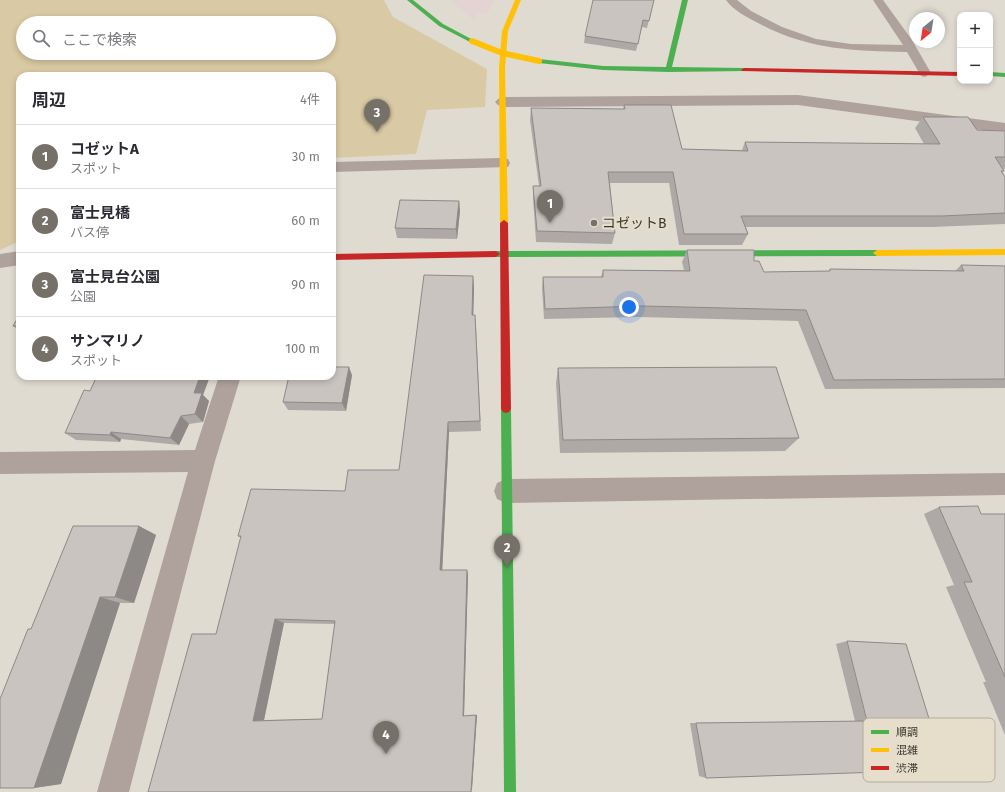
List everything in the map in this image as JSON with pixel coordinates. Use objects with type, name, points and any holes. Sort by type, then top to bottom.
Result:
[{"type":"street","points":[[410,0],[441,26],[472,41],[502,53],[539,61],[603,68],[957,74]]},
{"type":"street","points":[[510,792],[502,68],[505,31],[518,0]]},
{"type":"street","points":[[668,70],[685,0]]},
{"type":"street","points":[[993,74],[1005,75]]},
{"type":"street","points":[[503,102],[798,100],[1005,128]]},
{"type":"street","points":[[336,167],[502,163]]},
{"type":"street","points":[[336,257],[505,254],[1005,252]]},
{"type":"street","points":[[0,261],[16,259]]},
{"type":"street","points":[[113,792],[203,461],[229,380]]},
{"type":"street","points":[[0,463],[203,461]]},
{"type":"street","points":[[506,490],[1005,484]]},
{"type":"lane","points":[[731,0],[769,26],[806,41],[831,47],[852,49],[911,49]]},
{"type":"lane","points":[[878,0],[887,10],[925,73]]},
{"type":"shaded area","points":[[0,0],[384,0],[393,17],[487,69],[485,107],[427,110],[416,154],[336,158],[336,72],[16,72],[16,243],[0,250]]},
{"type":"shaded area","points":[[450,0],[494,0],[487,14],[477,13],[474,20]]},
{"type":"building","points":[[593,0],[654,0],[649,21],[643,20],[638,44],[585,36]]},
{"type":"building","points":[[624,105],[671,105],[682,149],[748,151],[745,142],[940,144],[923,117],[968,117],[977,130],[1005,131],[1005,157],[995,157],[1004,171],[1001,171],[1005,177],[1005,213],[942,216],[741,216],[748,234],[684,234],[673,172],[608,172],[615,233],[537,231],[533,186],[541,186],[531,108],[625,109]]},
{"type":"building","points":[[400,200],[459,201],[456,229],[395,228]]},
{"type":"building","points":[[687,250],[754,250],[754,261],[759,261],[764,272],[830,271],[830,269],[964,271],[961,265],[1005,266],[1005,379],[834,380],[806,310],[643,306],[545,309],[543,277],[603,277],[603,270],[690,271]]},
{"type":"building","points":[[424,275],[473,276],[472,315],[475,315],[480,421],[448,422],[440,570],[467,570],[463,716],[476,715],[471,792],[148,792],[192,634],[216,634],[241,536],[238,536],[251,489],[345,491],[348,470],[399,470]],"holes":[[[275,619],[335,621],[322,719],[253,721]]]},
{"type":"building","points":[[336,367],[349,367],[342,403],[283,402],[288,380],[336,380]]},
{"type":"building","points":[[776,367],[799,438],[563,440],[558,368]]},
{"type":"building","points":[[95,380],[199,380],[194,393],[202,393],[195,414],[181,416],[170,438],[111,432],[110,435],[65,433],[84,390],[90,391]]},
{"type":"building","points":[[978,506],[981,514],[1005,514],[1005,677],[964,582],[972,582],[939,507]]},
{"type":"building","points":[[73,526],[139,526],[115,597],[100,597],[34,788],[0,788],[0,699],[28,629],[31,629]]},
{"type":"building","points":[[847,641],[906,644],[929,718],[866,718]]},
{"type":"building","points":[[863,721],[863,773],[706,778],[696,723]]},
{"type":"traffic: fast","points":[[410,0],[441,25],[472,41]]},
{"type":"traffic: fast","points":[[668,70],[685,0]]},
{"type":"traffic: fast","points":[[539,61],[603,68],[744,70]]},
{"type":"traffic: fast","points":[[993,74],[1005,75]]},
{"type":"traffic: fast","points":[[496,254],[877,253]]},
{"type":"traffic: fast","points":[[506,409],[510,792]]},
{"type":"traffic: slow","points":[[504,223],[502,68],[505,31],[518,0]]},
{"type":"traffic: slow","points":[[472,41],[502,53],[539,61]]},
{"type":"traffic: slow","points":[[877,253],[1005,252]]},
{"type":"traffic: jam","points":[[744,70],[957,74]]},
{"type":"traffic: jam","points":[[504,223],[506,409]]},
{"type":"traffic: jam","points":[[336,257],[496,254]]},
{"type":"place","name":"富士見台公園","points":[[377,132]]},
{"type":"place","name":"コゼットA","points":[[550,223]]},
{"type":"place","name":"コゼットB","points":[[594,223]]},
{"type":"place","name":"富士見橋","points":[[507,567]]},
{"type":"place","name":"サンマリノ","points":[[386,754]]}]
